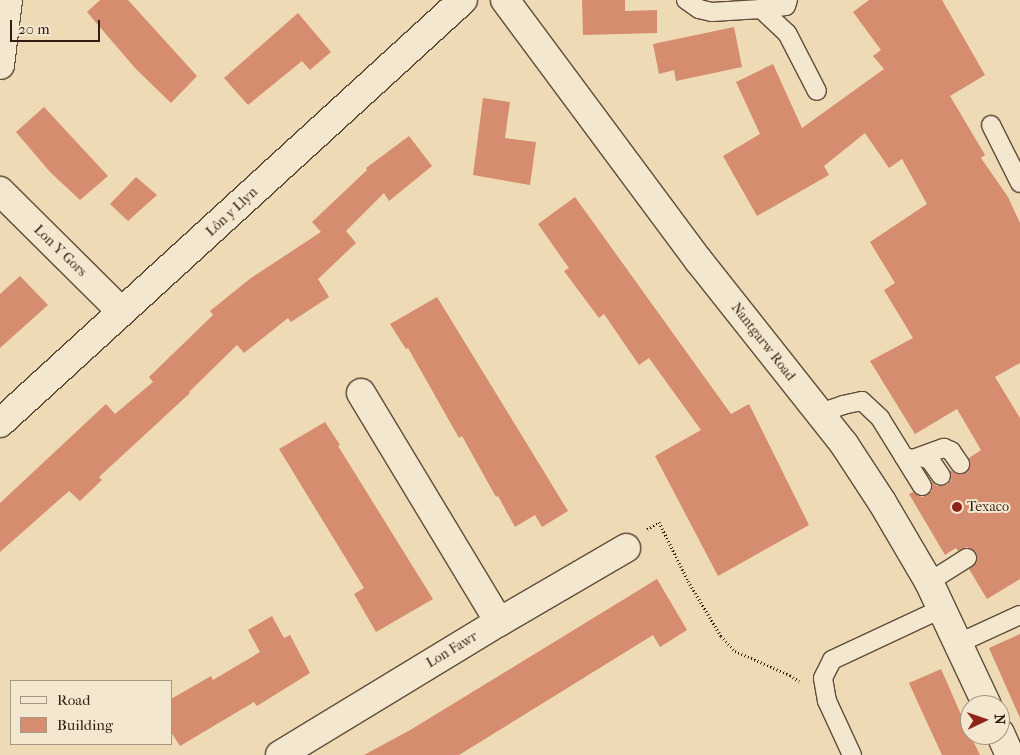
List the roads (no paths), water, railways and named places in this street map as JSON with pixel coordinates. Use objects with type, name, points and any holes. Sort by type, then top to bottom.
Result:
[{"type":"street","points":[[0,64],[8,0]]},
{"type":"street","name":"Lôn y Llyn","points":[[0,423],[463,0]]},
{"type":"street","name":"Nantgarw Road","points":[[504,0],[699,261],[844,444],[882,502],[929,582],[982,695]]},
{"type":"street","name":"Lon Y Gors","points":[[2,198],[121,311]]},
{"type":"street","points":[[361,393],[499,622]]},
{"type":"street","name":"Lon Fawr","points":[[280,755],[499,622],[626,548]]},
{"type":"lane","points":[[686,0],[699,10],[712,12],[786,6],[788,0]]},
{"type":"lane","points":[[761,9],[786,33],[817,91]]},
{"type":"lane","points":[[991,125],[1020,183]]},
{"type":"lane","points":[[820,414],[843,405],[862,401],[880,418],[922,486]]},
{"type":"lane","points":[[904,457],[913,460],[944,448],[951,451],[960,464]]},
{"type":"lane","points":[[922,457],[930,460],[940,476]]},
{"type":"lane","points":[[929,582],[960,557]]},
{"type":"lane","points":[[852,755],[827,701],[823,678],[832,660],[942,608]]},
{"type":"lane","points":[[959,643],[1020,615]]},
{"type":"place","name":"Texaco","points":[[957,507]]}]
